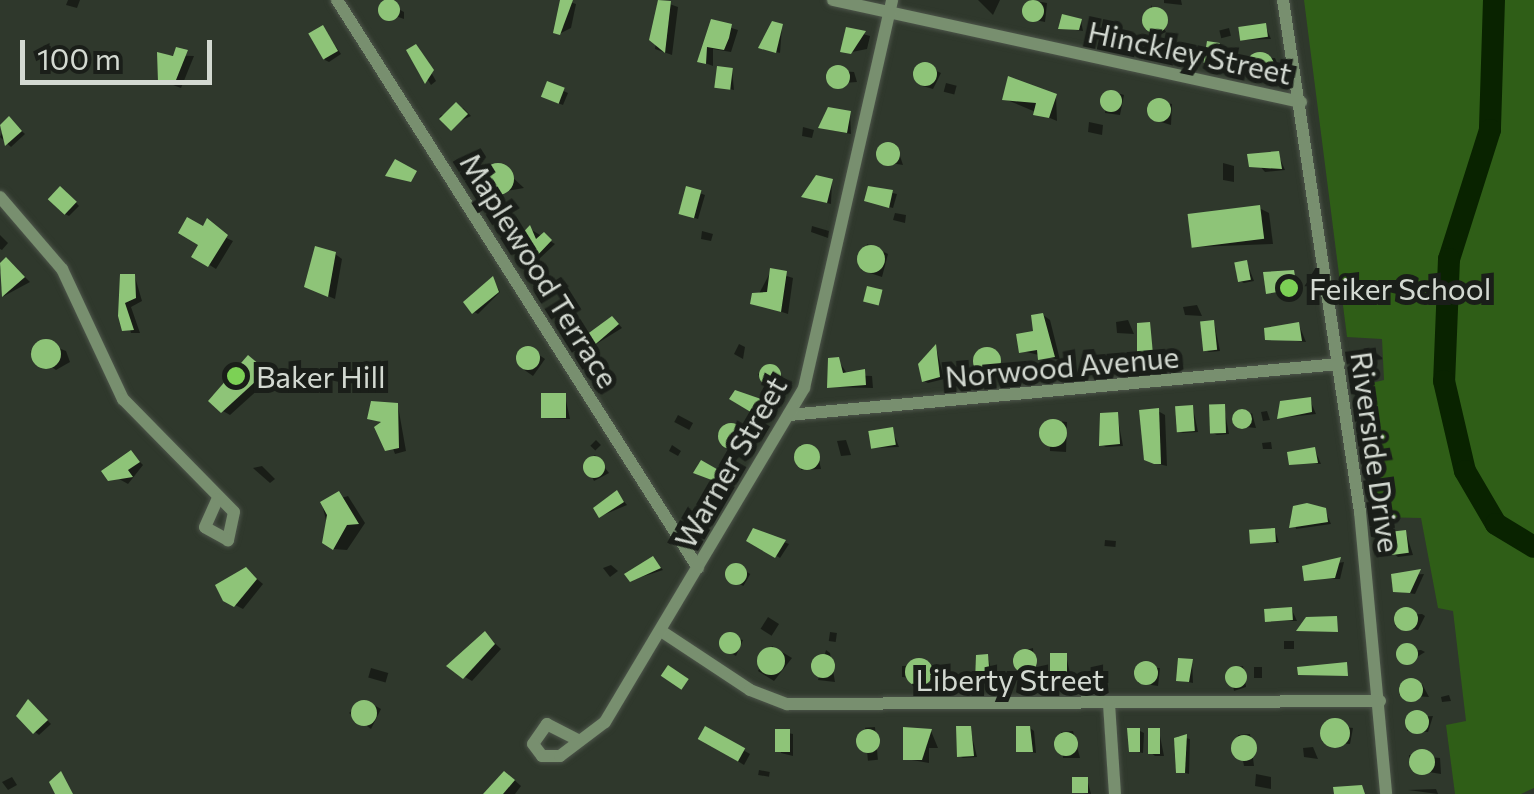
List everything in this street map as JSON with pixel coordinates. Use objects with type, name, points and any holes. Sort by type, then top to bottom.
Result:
[{"type":"street","name":"Maplewood Terrace","points":[[337,0],[698,568]]},
{"type":"street","name":"Hinckley Street","points":[[834,0],[891,6],[1301,102]]},
{"type":"street","name":"Riverside Drive","points":[[1283,0],[1339,364],[1380,701],[1386,794]]},
{"type":"street","name":"Warner Street","points":[[578,740],[605,722],[790,415],[813,364],[891,6]]},
{"type":"street","points":[[0,197],[62,270],[123,399],[216,500]]},
{"type":"street","name":"Norwood Avenue","points":[[790,415],[1339,364]]},
{"type":"street","name":"Liberty Street","points":[[661,631],[750,690],[787,704],[1380,701]]},
{"type":"street","points":[[1109,704],[1115,794]]},
{"type":"green space","points":[[1304,0],[1534,0],[1534,788],[1521,794],[1455,794],[1446,725],[1466,721],[1453,611],[1438,608],[1421,518],[1377,517],[1355,387],[1384,380],[1382,339],[1347,337]]},
{"type":"building","points":[[389,-1],[400,10],[389,21],[378,10]]},
{"type":"building","points":[[560,0],[573,0],[560,35],[553,33]]},
{"type":"building","points":[[658,0],[671,1],[665,53],[649,40]]},
{"type":"building","points":[[1029,0],[1037,0],[1044,11],[1037,22],[1029,22],[1022,15],[1022,7]]},
{"type":"building","points":[[1155,7],[1165,10],[1165,30],[1155,33],[1145,30],[1142,20],[1145,10]]},
{"type":"building","points":[[1062,14],[1082,19],[1079,30],[1058,29]]},
{"type":"building","points":[[711,19],[732,24],[724,50],[707,47],[706,64],[697,62]]},
{"type":"building","points":[[772,21],[783,24],[776,53],[758,48]]},
{"type":"building","points":[[1266,23],[1268,37],[1240,41],[1238,27]]},
{"type":"building","points":[[323,25],[338,51],[323,59],[308,34]]},
{"type":"building","points":[[846,27],[866,31],[851,54],[840,52]]},
{"type":"building","points":[[1207,41],[1220,43],[1216,65],[1204,63]]},
{"type":"building","points":[[416,44],[434,70],[425,84],[406,50]]},
{"type":"building","points":[[176,47],[188,50],[174,85],[158,82],[157,52],[173,56]]},
{"type":"building","points":[[1260,52],[1270,56],[1274,66],[1270,76],[1260,80],[1250,76],[1246,66],[1250,56]]},
{"type":"building","points":[[925,62],[937,74],[925,86],[913,74]]},
{"type":"building","points":[[838,65],[847,68],[847,86],[838,89],[829,86],[826,77],[829,68]]},
{"type":"building","points":[[717,66],[733,68],[730,90],[714,88]]},
{"type":"building","points":[[1008,76],[1057,94],[1049,118],[1033,115],[1036,103],[1002,100]]},
{"type":"building","points":[[547,81],[565,88],[559,104],[541,97]]},
{"type":"building","points":[[1111,90],[1119,93],[1119,109],[1111,112],[1103,109],[1100,101],[1103,93]]},
{"type":"building","points":[[1159,98],[1168,101],[1168,119],[1159,122],[1150,119],[1147,110],[1150,101]]},
{"type":"building","points":[[456,102],[468,114],[451,131],[439,119]]},
{"type":"building","points":[[828,107],[851,111],[847,133],[818,128]]},
{"type":"building","points":[[9,116],[22,131],[5,146],[0,125]]},
{"type":"building","points":[[888,142],[897,145],[897,163],[888,166],[879,163],[876,154],[879,145]]},
{"type":"building","points":[[1279,151],[1282,169],[1249,167],[1247,154]]},
{"type":"building","points":[[395,159],[417,171],[411,182],[385,176]]},
{"type":"building","points":[[498,163],[509,168],[514,179],[509,190],[498,195],[487,190],[482,179],[487,168]]},
{"type":"building","points":[[816,175],[833,179],[827,203],[801,197]]},
{"type":"building","points":[[60,186],[77,202],[65,215],[48,199]]},
{"type":"building","points":[[686,186],[701,190],[694,218],[678,214]]},
{"type":"building","points":[[868,186],[893,190],[889,208],[864,201]]},
{"type":"building","points":[[1260,205],[1264,239],[1192,248],[1188,214]]},
{"type":"building","points":[[187,217],[203,226],[207,218],[228,235],[208,267],[191,257],[198,245],[178,233]]},
{"type":"building","points":[[530,225],[536,239],[544,232],[552,240],[534,259],[515,241]]},
{"type":"building","points":[[871,245],[881,249],[885,259],[881,269],[871,273],[861,269],[857,259],[861,249]]},
{"type":"building","points":[[315,246],[336,252],[328,297],[304,287]]},
{"type":"building","points":[[6,257],[25,277],[2,297],[0,263]]},
{"type":"building","points":[[1247,260],[1251,280],[1238,282],[1234,262]]},
{"type":"building","points":[[770,268],[787,271],[781,312],[750,304],[752,293],[767,292]]},
{"type":"building","points":[[1294,270],[1297,289],[1266,294],[1263,272]]},
{"type":"building","points":[[120,274],[135,274],[136,298],[125,303],[134,330],[122,331],[118,316]]},
{"type":"building","points":[[493,276],[499,292],[472,314],[463,302]]},
{"type":"building","points":[[867,286],[883,290],[879,305],[863,302]]},
{"type":"building","points":[[1043,313],[1055,357],[1038,360],[1037,350],[1019,353],[1016,334],[1033,331],[1031,315]]},
{"type":"building","points":[[612,316],[619,324],[591,348],[582,338]]},
{"type":"building","points":[[1214,320],[1217,350],[1203,351],[1200,321]]},
{"type":"building","points":[[1150,322],[1153,354],[1137,360],[1137,323]]},
{"type":"building","points":[[1299,322],[1302,341],[1265,340],[1264,328]]},
{"type":"building","points":[[46,339],[57,343],[61,354],[57,365],[46,369],[35,365],[31,354],[35,343]]},
{"type":"building","points":[[936,344],[940,377],[922,382],[918,364]]},
{"type":"building","points":[[528,346],[537,349],[537,367],[528,370],[519,367],[516,358],[519,349]]},
{"type":"building","points":[[987,347],[997,351],[1001,361],[997,371],[987,375],[977,371],[973,361],[977,351]]},
{"type":"building","points":[[248,355],[267,371],[221,413],[208,401]]},
{"type":"building","points":[[839,357],[843,373],[865,369],[866,385],[827,388],[828,358]]},
{"type":"building","points":[[770,364],[778,367],[778,383],[770,386],[762,383],[759,375],[762,367]]},
{"type":"building","points":[[735,390],[761,399],[759,417],[729,399]]},
{"type":"building","points":[[541,393],[566,393],[566,418],[541,418]]},
{"type":"building","points":[[1311,397],[1312,412],[1277,419],[1280,401]]},
{"type":"building","points":[[371,401],[398,403],[399,448],[385,451],[374,427],[381,422],[367,419]]},
{"type":"building","points":[[1225,404],[1226,433],[1210,434],[1209,405]]},
{"type":"building","points":[[1193,405],[1195,431],[1177,432],[1175,406]]},
{"type":"building","points":[[1159,408],[1161,464],[1154,464],[1144,460],[1139,410]]},
{"type":"building","points":[[1238,409],[1246,409],[1252,419],[1246,429],[1238,429],[1232,423],[1232,415]]},
{"type":"building","points":[[1118,412],[1120,444],[1099,446],[1100,413]]},
{"type":"building","points":[[1053,419],[1063,423],[1067,433],[1063,443],[1053,447],[1043,443],[1039,433],[1043,423]]},
{"type":"building","points":[[731,423],[740,427],[744,436],[740,445],[731,449],[722,445],[718,436],[722,427]]},
{"type":"building","points":[[893,427],[896,445],[871,449],[868,431]]},
{"type":"building","points":[[807,444],[816,448],[820,457],[816,466],[807,470],[798,466],[794,457],[798,448]]},
{"type":"building","points":[[1315,447],[1318,463],[1289,465],[1287,452]]},
{"type":"building","points":[[131,450],[140,462],[128,470],[133,477],[108,481],[101,471]]},
{"type":"building","points":[[594,456],[602,459],[602,475],[594,478],[586,475],[583,467],[586,459]]},
{"type":"building","points":[[701,460],[722,472],[717,482],[693,473]]},
{"type":"building","points":[[617,490],[624,502],[599,518],[593,508]]},
{"type":"building","points":[[339,491],[359,524],[347,525],[333,550],[322,543],[327,515],[320,502]]},
{"type":"building","points":[[1307,503],[1326,508],[1328,522],[1289,528],[1293,506]]},
{"type":"building","points":[[753,528],[786,540],[775,558],[746,541]]},
{"type":"building","points":[[1275,528],[1276,542],[1250,544],[1249,530]]},
{"type":"building","points":[[1406,530],[1409,553],[1392,555],[1389,532]]},
{"type":"building","points":[[653,556],[661,568],[630,582],[624,574]]},
{"type":"building","points":[[1341,557],[1335,578],[1304,581],[1302,566]]},
{"type":"building","points":[[736,563],[744,566],[744,582],[736,585],[728,582],[725,574],[728,566]]},
{"type":"building","points":[[246,567],[257,579],[234,607],[223,601],[215,585]]},
{"type":"building","points":[[1421,569],[1410,593],[1393,592],[1391,574]]},
{"type":"building","points":[[1292,607],[1293,620],[1265,622],[1264,609]]},
{"type":"building","points":[[1406,607],[1418,619],[1406,631],[1394,619]]},
{"type":"building","points":[[1337,616],[1338,632],[1296,631],[1306,617]]},
{"type":"building","points":[[485,631],[495,644],[463,679],[446,666]]},
{"type":"building","points":[[730,632],[741,643],[730,654],[719,643]]},
{"type":"building","points":[[1407,643],[1415,646],[1415,662],[1407,665],[1399,662],[1396,654],[1399,646]]},
{"type":"building","points":[[771,647],[781,651],[785,661],[781,671],[771,675],[761,671],[757,661],[761,651]]},
{"type":"building","points":[[1025,649],[1034,652],[1034,670],[1025,673],[1016,670],[1013,661],[1016,652]]},
{"type":"building","points":[[1050,653],[1067,653],[1067,677],[1050,677]]},
{"type":"building","points":[[823,654],[832,657],[832,675],[823,678],[814,675],[811,666],[814,657]]},
{"type":"building","points":[[988,654],[990,680],[975,682],[976,655]]},
{"type":"building","points":[[919,658],[929,662],[933,672],[929,682],[919,686],[909,682],[905,672],[909,662]]},
{"type":"building","points":[[1178,658],[1193,659],[1189,682],[1176,681]]},
{"type":"building","points":[[1146,661],[1158,673],[1146,685],[1134,673]]},
{"type":"building","points":[[1347,662],[1348,676],[1298,675],[1297,667]]},
{"type":"building","points":[[668,665],[689,679],[681,690],[661,676]]},
{"type":"building","points":[[1236,666],[1244,669],[1244,685],[1236,688],[1228,685],[1225,677],[1228,669]]},
{"type":"building","points":[[1411,678],[1423,690],[1411,702],[1399,690]]},
{"type":"building","points":[[28,699],[48,720],[33,734],[16,716]]},
{"type":"building","points":[[364,700],[374,703],[374,723],[364,726],[354,723],[351,713],[354,703]]},
{"type":"building","points":[[1417,710],[1429,722],[1417,734],[1405,722]]},
{"type":"building","points":[[1335,718],[1345,723],[1350,733],[1345,743],[1335,748],[1325,743],[1320,733],[1325,723]]},
{"type":"building","points":[[705,726],[745,748],[738,761],[698,739]]},
{"type":"building","points":[[956,726],[971,726],[974,756],[957,757]]},
{"type":"building","points":[[1016,726],[1030,726],[1033,752],[1016,752]]},
{"type":"building","points":[[903,727],[932,729],[922,760],[903,760]]},
{"type":"building","points":[[1127,728],[1140,728],[1140,752],[1129,752]]},
{"type":"building","points":[[1148,728],[1160,728],[1160,754],[1148,754]]},
{"type":"building","points":[[775,729],[790,729],[790,752],[775,752]]},
{"type":"building","points":[[868,729],[877,732],[877,750],[868,753],[859,750],[856,741],[859,732]]},
{"type":"building","points":[[1066,732],[1075,735],[1075,753],[1066,756],[1057,753],[1054,744],[1057,735]]},
{"type":"building","points":[[1187,734],[1185,773],[1176,773],[1174,738]]},
{"type":"building","points":[[1244,735],[1253,739],[1257,748],[1253,757],[1244,761],[1235,757],[1231,748],[1235,739]]},
{"type":"building","points":[[1422,749],[1431,753],[1435,762],[1431,771],[1422,775],[1413,771],[1409,762],[1413,753]]},
{"type":"building","points":[[61,771],[73,794],[55,794],[49,782]]},
{"type":"building","points":[[504,771],[515,780],[503,794],[483,794]]},
{"type":"building","points":[[1072,777],[1088,777],[1088,793],[1072,793]]},
{"type":"building","points":[[1362,785],[1365,794],[1334,794],[1333,787]]},
{"type":"waterway","points":[[1494,0],[1490,130],[1449,259],[1444,381],[1465,471],[1496,524],[1534,547]]},
{"type":"place","name":"Feiker School","points":[[1289,288]]},
{"type":"place","name":"Baker Hill","points":[[236,376]]}]
